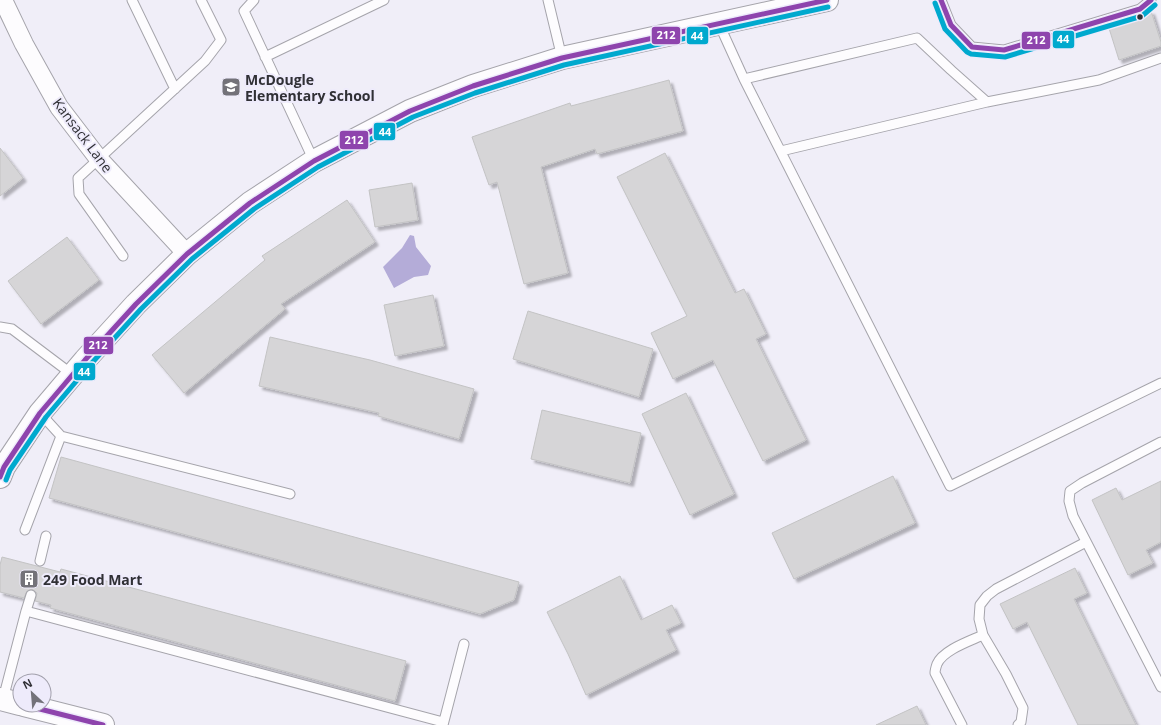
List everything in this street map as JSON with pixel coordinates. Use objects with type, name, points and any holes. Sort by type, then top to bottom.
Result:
[{"type":"street","name":"Kansack Lane","points":[[3,0],[24,44],[59,107],[98,158],[187,254]]},
{"type":"street","points":[[0,477],[4,467],[40,413],[136,304],[187,254],[250,203],[314,161],[410,111],[473,86],[562,58],[827,0]]},
{"type":"street","points":[[52,712],[103,725]]},
{"type":"lane","points":[[132,0],[175,89]]},
{"type":"lane","points":[[123,256],[79,194],[78,178],[98,158],[205,62],[221,40],[201,0]]},
{"type":"lane","points":[[254,0],[244,11],[314,161]]},
{"type":"lane","points":[[265,58],[384,0]]},
{"type":"lane","points":[[548,0],[562,58]]},
{"type":"lane","points":[[941,0],[951,25],[972,47],[1004,50],[1140,9],[1151,0]]},
{"type":"lane","points":[[718,24],[744,79],[950,486],[1161,383]]},
{"type":"lane","points":[[744,79],[918,38],[987,102]]},
{"type":"lane","points":[[781,151],[987,102],[1099,80],[1161,58]]},
{"type":"lane","points":[[0,327],[12,329],[73,374]]},
{"type":"lane","points":[[40,413],[61,436],[290,494]]},
{"type":"lane","points":[[25,530],[61,436]]},
{"type":"lane","points":[[1161,442],[1082,483],[1070,492],[1069,501],[1086,542],[1161,687]]},
{"type":"lane","points":[[40,561],[46,536]]},
{"type":"lane","points":[[1018,725],[1021,722],[1023,708],[1006,674],[983,635],[979,620],[980,605],[987,596],[996,589],[1086,542]]},
{"type":"lane","points":[[8,701],[26,611],[31,595]]},
{"type":"lane","points":[[26,611],[443,724],[464,644]]},
{"type":"lane","points":[[962,725],[935,673],[937,662],[953,648],[983,635]]},
{"type":"shaded area","points":[[410,235],[414,236],[416,247],[431,266],[428,275],[414,277],[394,288],[383,267],[402,248]]},
{"type":"building","points":[[1151,11],[1161,46],[1119,60],[1108,25]]},
{"type":"building","points":[[669,80],[683,131],[597,154],[595,149],[541,167],[568,273],[524,284],[497,182],[489,185],[472,137],[570,103],[571,106]]},
{"type":"building","points":[[0,148],[23,178],[0,196]]},
{"type":"building","points":[[665,153],[735,293],[744,289],[766,334],[756,339],[806,440],[763,461],[713,360],[673,379],[651,333],[687,316],[617,177]]},
{"type":"building","points":[[412,183],[418,220],[375,227],[369,190]]},
{"type":"building","points":[[347,200],[375,242],[281,304],[285,309],[184,393],[152,355],[265,260],[262,256]]},
{"type":"building","points":[[67,237],[99,280],[41,324],[8,281]]},
{"type":"building","points":[[433,295],[444,346],[395,356],[384,305]]},
{"type":"building","points":[[528,311],[653,349],[639,397],[513,359]]},
{"type":"building","points":[[270,337],[370,360],[474,389],[459,439],[378,416],[379,413],[259,386]]},
{"type":"building","points":[[686,393],[734,494],[690,515],[642,414]]},
{"type":"building","points":[[542,410],[641,433],[630,483],[531,459]]},
{"type":"building","points":[[61,457],[519,582],[514,600],[480,614],[49,498]]},
{"type":"building","points":[[893,476],[915,523],[794,579],[772,533]]},
{"type":"building","points":[[1161,481],[1161,542],[1146,550],[1153,563],[1128,575],[1092,500],[1116,488],[1122,500]]},
{"type":"building","points":[[2,557],[60,572],[61,569],[406,661],[395,701],[50,608],[51,605],[35,601],[37,593],[32,589],[27,591],[24,598],[0,592],[0,565]]},
{"type":"building","points":[[1075,568],[1087,593],[1074,599],[1136,725],[1078,725],[1027,622],[1013,629],[1000,604]]},
{"type":"building","points":[[620,576],[641,620],[672,605],[681,623],[666,630],[676,650],[586,695],[547,612]]},
{"type":"building","points":[[917,706],[926,725],[876,725]]},
{"type":"transit line","name":"212","points":[[0,477],[4,467],[40,413],[85,360],[136,304],[187,254],[250,203],[314,161],[410,111],[473,86],[562,58],[827,0]]},
{"type":"transit line","name":"212","points":[[941,0],[951,25],[972,47],[1004,50],[1140,9],[1151,0]]},
{"type":"transit line","name":"44","points":[[935,3],[945,29],[967,52],[971,54],[1005,57],[1142,16],[1155,5]]},
{"type":"transit line","name":"44","points":[[6,480],[10,470],[46,417],[90,365],[141,309],[192,259],[254,209],[318,167],[413,117],[475,93],[564,65],[828,7]]},
{"type":"transit line","name":"212","points":[[52,712],[103,725]]},
{"type":"place","name":"McDougle Elementary School","points":[[231,87]]},
{"type":"place","name":"249 Food Mart","points":[[29,579]]}]
